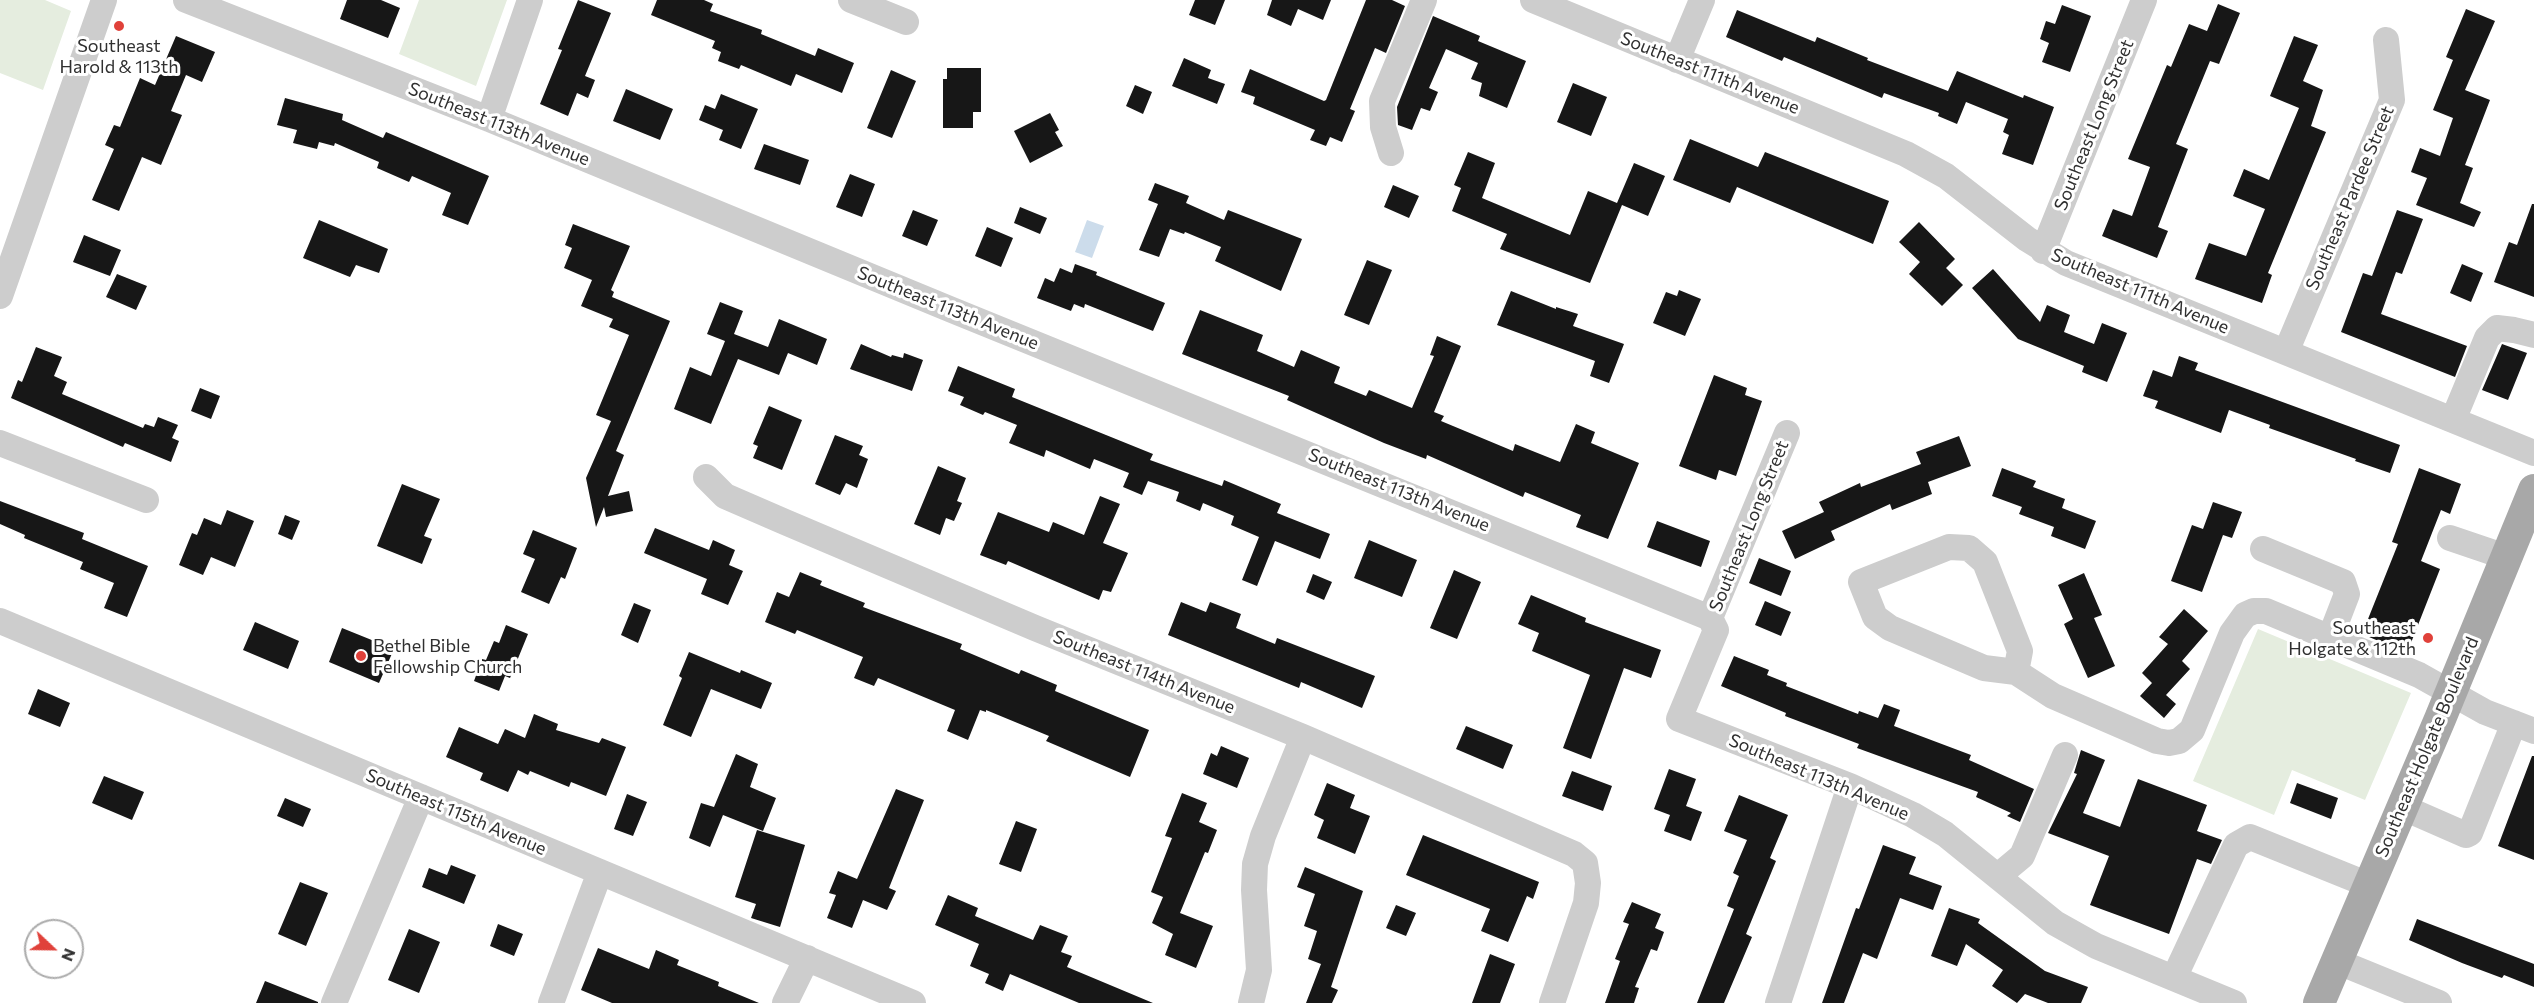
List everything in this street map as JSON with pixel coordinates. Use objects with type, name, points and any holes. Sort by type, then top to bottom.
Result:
[{"type":"main road","name":"Southeast Holgate Boulevard","points":[[2319,1003],[2534,491]]},
{"type":"street","points":[[0,296],[104,0]]},
{"type":"street","name":"Southeast 113th Avenue","points":[[186,0],[489,118],[952,310],[1710,618]]},
{"type":"street","points":[[489,118],[530,0]]},
{"type":"street","points":[[851,0],[906,22]]},
{"type":"street","points":[[1391,153],[1383,127],[1382,101],[1424,0]]},
{"type":"street","name":"Southeast 111th Avenue","points":[[1533,0],[1893,148],[1930,166],[2043,251],[2080,269],[2534,453]]},
{"type":"street","points":[[1677,60],[1702,0]]},
{"type":"street","name":"Southeast Long Street","points":[[2043,251],[2144,0]]},
{"type":"street","name":"Southeast Pardee Street","points":[[2286,352],[2392,100],[2386,40]]},
{"type":"street","points":[[2453,420],[2487,338],[2497,328],[2534,335]]},
{"type":"street","name":"Southeast Long Street","points":[[1679,719],[1716,630],[1710,618],[1787,433]]},
{"type":"street","points":[[0,443],[146,500]]},
{"type":"street","name":"Southeast 114th Avenue","points":[[706,477],[725,496],[765,514],[1035,628],[1303,737],[1558,847],[1585,863],[1588,883],[1586,903],[1552,1003]]},
{"type":"street","points":[[2450,538],[2506,557]]},
{"type":"street","points":[[2016,672],[2020,651],[1985,562],[1969,548],[1949,547],[1861,582],[1875,617],[1890,628],[1984,668],[2016,672],[2053,696],[2157,741],[2169,743],[2179,741],[2192,730],[2232,633],[2246,615],[2254,611],[2266,611],[2419,675],[2485,712],[2524,727],[2466,836],[2402,807]]},
{"type":"street","points":[[2263,549],[2343,582],[2347,594],[2330,638]]},
{"type":"street","name":"Southeast 115th Avenue","points":[[0,621],[913,1003]]},
{"type":"street","name":"Southeast 113th Avenue","points":[[1679,719],[1850,786],[1913,816],[1945,834],[2055,923],[2096,946],[2234,1003]]},
{"type":"street","points":[[1251,1003],[1259,970],[1254,890],[1255,864],[1263,836],[1303,737]]},
{"type":"street","points":[[1998,876],[2022,856],[2065,755]]},
{"type":"street","points":[[1778,1003],[1850,786]]},
{"type":"street","points":[[334,1003],[421,798]]},
{"type":"street","points":[[2174,978],[2236,845],[2250,837],[2369,885]]},
{"type":"street","points":[[551,1003],[600,872]]},
{"type":"street","points":[[785,1003],[807,958]]},
{"type":"street","points":[[2336,961],[2439,1003]]},
{"type":"shaded area","points":[[0,0],[45,0],[71,11],[43,90],[0,73]]},
{"type":"shaded area","points":[[419,0],[507,0],[476,86],[399,54]]},
{"type":"shaded area","points":[[2258,629],[2411,693],[2365,800],[2292,770],[2274,815],[2193,781]]},
{"type":"water","points":[[1087,220],[1104,226],[1092,258],[1075,252]]},
{"type":"building","points":[[347,0],[381,0],[400,8],[388,38],[340,19]]},
{"type":"building","points":[[578,0],[611,13],[585,76],[595,80],[588,98],[577,93],[568,116],[540,104],[562,50],[558,49]]},
{"type":"building","points":[[657,0],[704,0],[713,4],[710,11],[762,30],[761,34],[815,56],[818,48],[854,63],[842,93],[796,74],[791,86],[741,65],[739,69],[718,61],[721,52],[712,48],[715,41],[651,15]]},
{"type":"building","points":[[1195,0],[1225,0],[1215,25],[1189,15]]},
{"type":"building","points":[[1272,0],[1331,0],[1323,20],[1298,9],[1291,26],[1267,15]]},
{"type":"building","points":[[1366,0],[1392,0],[1405,6],[1386,53],[1375,48],[1350,109],[1355,111],[1342,142],[1330,137],[1326,146],[1310,140],[1315,130],[1253,104],[1255,97],[1241,92],[1250,69],[1326,100]]},
{"type":"building","points":[[2218,4],[2240,13],[2219,64],[2210,61],[2176,144],[2188,149],[2158,227],[2168,231],[2157,258],[2102,236],[2113,209],[2132,216],[2150,167],[2128,159],[2167,65],[2171,67],[2189,24],[2207,31]]},
{"type":"building","points":[[2062,5],[2091,16],[2070,72],[2042,62],[2049,43],[2040,39],[2046,21],[2055,24]]},
{"type":"building","points":[[2466,9],[2495,21],[2465,90],[2490,100],[2465,165],[2473,168],[2460,203],[2481,212],[2474,227],[2416,205],[2427,178],[2411,172],[2420,148],[2440,156],[2453,118],[2433,110],[2453,60],[2446,57]]},
{"type":"building","points":[[1737,10],[1815,42],[1817,37],[1868,58],[1867,60],[1948,91],[1957,71],[2023,98],[2024,95],[2054,107],[2033,165],[2002,154],[2009,135],[2003,132],[2008,119],[1966,102],[1957,124],[1938,116],[1939,113],[1884,93],[1882,98],[1784,57],[1782,61],[1726,37]]},
{"type":"building","points":[[1433,16],[1480,36],[1478,41],[1526,61],[1507,108],[1479,96],[1482,83],[1471,79],[1478,63],[1446,49],[1429,88],[1438,92],[1430,111],[1421,108],[1412,130],[1398,125],[1397,107]]},
{"type":"building","points":[[176,36],[215,52],[202,82],[186,75],[171,111],[182,115],[161,165],[142,157],[119,211],[92,200],[114,149],[105,145],[114,125],[120,127],[140,78],[155,85]]},
{"type":"building","points":[[2294,36],[2318,45],[2303,81],[2323,90],[2311,126],[2326,132],[2268,273],[2272,275],[2262,303],[2195,279],[2209,243],[2246,256],[2265,209],[2233,196],[2244,169],[2269,180],[2299,108],[2270,96]]},
{"type":"building","points":[[1184,58],[1211,70],[1208,78],[1225,84],[1217,104],[1172,86]]},
{"type":"building","points":[[947,68],[981,68],[981,112],[973,112],[973,128],[943,128],[943,79],[947,79]]},
{"type":"building","points":[[891,70],[916,81],[892,138],[867,128]]},
{"type":"building","points":[[1573,83],[1607,97],[1591,136],[1557,122]]},
{"type":"building","points":[[1135,85],[1152,92],[1143,114],[1126,106]]},
{"type":"building","points":[[626,89],[673,109],[660,140],[613,121]]},
{"type":"building","points":[[721,94],[758,109],[741,149],[719,140],[723,130],[699,120],[705,105],[715,109]]},
{"type":"building","points":[[285,98],[343,114],[342,120],[383,138],[386,132],[489,176],[468,225],[442,215],[451,193],[412,176],[409,182],[377,168],[379,162],[335,143],[334,146],[319,142],[317,149],[293,143],[297,130],[277,125]]},
{"type":"building","points":[[1050,113],[1059,130],[1055,132],[1063,146],[1030,163],[1014,131]]},
{"type":"building","points":[[1690,139],[1758,167],[1765,152],[1889,201],[1873,244],[1737,187],[1730,203],[1673,180]]},
{"type":"building","points":[[764,144],[809,160],[800,185],[754,169]]},
{"type":"building","points":[[1468,152],[1495,163],[1482,198],[1570,235],[1588,191],[1617,203],[1634,163],[1665,176],[1648,216],[1622,205],[1590,283],[1500,249],[1507,234],[1452,211],[1461,188],[1454,185]]},
{"type":"building","points":[[850,174],[875,184],[862,217],[836,207]]},
{"type":"building","points":[[1155,183],[1189,196],[1186,203],[1224,220],[1228,210],[1302,239],[1281,291],[1215,261],[1221,247],[1185,232],[1184,234],[1170,229],[1159,257],[1139,250],[1158,204],[1148,200]]},
{"type":"building","points":[[1393,185],[1419,196],[1409,218],[1384,207]]},
{"type":"building","points":[[2532,204],[2534,204],[2534,297],[2494,282],[2509,242],[2517,245]]},
{"type":"building","points":[[1020,207],[1047,218],[1040,234],[1014,223]]},
{"type":"building","points":[[913,210],[938,220],[927,246],[902,236]]},
{"type":"building","points":[[2397,210],[2423,219],[2402,274],[2396,272],[2381,314],[2467,346],[2455,377],[2341,332],[2363,273],[2372,276]]},
{"type":"building","points":[[319,220],[388,249],[379,273],[356,265],[350,277],[303,258]]},
{"type":"building","points":[[1919,222],[1955,259],[1946,268],[1963,285],[1942,306],[1909,274],[1920,262],[1899,242]]},
{"type":"building","points":[[573,224],[630,246],[611,290],[614,292],[612,297],[670,321],[616,451],[624,455],[608,496],[629,491],[633,511],[606,517],[604,507],[596,527],[586,478],[611,421],[596,415],[629,335],[609,327],[613,319],[581,306],[592,280],[564,268],[572,248],[565,245]]},
{"type":"building","points":[[987,227],[1013,238],[1001,267],[975,256]]},
{"type":"building","points":[[84,235],[121,250],[110,276],[73,262]]},
{"type":"building","points":[[1367,260],[1392,270],[1369,325],[1344,315]]},
{"type":"building","points":[[1075,264],[1165,303],[1153,331],[1085,304],[1084,308],[1074,304],[1071,311],[1037,298],[1045,278],[1054,282],[1060,268],[1072,273]]},
{"type":"building","points":[[2462,264],[2483,273],[2471,302],[2450,293]]},
{"type":"building","points":[[1993,269],[2040,322],[2047,305],[2070,315],[2064,332],[2094,344],[2102,323],[2127,333],[2107,382],[2082,372],[2084,366],[2018,339],[1972,288]]},
{"type":"building","points":[[117,274],[147,286],[136,310],[106,297]]},
{"type":"building","points":[[1679,290],[1701,299],[1685,336],[1653,323],[1666,292],[1677,296]]},
{"type":"building","points":[[1511,291],[1556,309],[1556,307],[1578,314],[1573,326],[1624,344],[1609,383],[1590,376],[1595,361],[1497,325]]},
{"type":"building","points":[[720,302],[743,311],[734,334],[768,347],[779,319],[827,339],[817,365],[788,353],[779,375],[738,359],[711,424],[674,409],[690,367],[711,376],[725,341],[707,334]]},
{"type":"building","points":[[1200,310],[1263,335],[1257,351],[1294,367],[1301,350],[1340,367],[1334,383],[1366,396],[1369,390],[1412,408],[1434,356],[1430,355],[1437,336],[1461,346],[1434,412],[1444,416],[1441,421],[1513,451],[1515,444],[1560,462],[1576,424],[1595,432],[1591,443],[1639,463],[1608,539],[1576,527],[1581,515],[1525,492],[1523,497],[1427,455],[1426,459],[1384,443],[1287,400],[1289,396],[1182,354]]},
{"type":"building","points":[[861,344],[891,357],[892,355],[903,358],[904,353],[923,360],[912,391],[850,369]]},
{"type":"building","points":[[2502,344],[2527,353],[2508,400],[2482,390]]},
{"type":"building","points":[[36,347],[62,357],[54,376],[67,382],[62,394],[143,428],[145,424],[154,427],[158,417],[178,425],[172,438],[179,441],[171,462],[125,443],[123,447],[11,398],[18,380],[22,382]]},
{"type":"building","points":[[2179,356],[2198,363],[2195,370],[2400,445],[2390,473],[2269,428],[2270,425],[2229,410],[2221,433],[2155,408],[2158,401],[2143,396],[2153,370],[2172,377]]},
{"type":"building","points":[[958,366],[1015,389],[1012,397],[1153,454],[1150,460],[1222,486],[1224,480],[1281,504],[1277,513],[1330,534],[1320,559],[1275,541],[1257,586],[1242,580],[1259,537],[1231,525],[1234,516],[1203,503],[1200,511],[1176,501],[1179,492],[1148,481],[1142,495],[1123,487],[1129,473],[1094,459],[1090,469],[1046,450],[1044,457],[1009,443],[1017,425],[985,412],[983,415],[960,405],[964,397],[948,391]]},
{"type":"building","points":[[1714,375],[1747,388],[1745,395],[1762,401],[1736,476],[1719,470],[1716,480],[1679,466]]},
{"type":"building","points":[[200,388],[220,396],[211,419],[191,411]]},
{"type":"building","points":[[769,406],[802,420],[782,470],[753,458],[758,446],[753,444]]},
{"type":"building","points":[[835,435],[863,446],[859,455],[868,459],[857,488],[846,483],[840,495],[815,484]]},
{"type":"building","points":[[1959,436],[1971,466],[1928,482],[1932,494],[1892,510],[1890,504],[1831,531],[1835,540],[1795,559],[1782,531],[1824,512],[1819,502],[1860,483],[1861,487],[1921,464],[1916,452]]},
{"type":"building","points":[[938,466],[966,478],[957,501],[962,503],[954,521],[946,518],[940,535],[914,524]]},
{"type":"building","points":[[2002,468],[2036,481],[2033,487],[2065,499],[2062,508],[2096,521],[2085,549],[2051,536],[2054,527],[2019,514],[2022,507],[1992,496]]},
{"type":"building","points":[[2419,468],[2461,484],[2450,514],[2441,510],[2421,561],[2440,569],[2407,653],[2362,634],[2398,544],[2392,542]]},
{"type":"building","points":[[402,484],[440,499],[424,536],[432,539],[422,564],[377,546]]},
{"type":"building","points":[[1100,496],[1120,504],[1103,543],[1128,553],[1111,592],[1103,590],[1099,600],[1008,561],[1006,565],[980,555],[998,512],[1049,532],[1053,522],[1084,535]]},
{"type":"building","points":[[0,501],[84,533],[82,539],[148,566],[127,617],[104,608],[114,583],[80,569],[83,562],[24,538],[25,535],[0,524]]},
{"type":"building","points":[[2213,502],[2242,512],[2232,538],[2223,535],[2202,592],[2171,581],[2192,525],[2203,529]]},
{"type":"building","points":[[227,510],[254,521],[235,567],[211,557],[203,575],[179,565],[192,533],[197,535],[204,518],[221,525]]},
{"type":"building","points":[[285,515],[300,521],[292,540],[278,534]]},
{"type":"building","points":[[1657,521],[1710,541],[1701,567],[1647,547]]},
{"type":"building","points":[[655,528],[709,550],[713,540],[735,550],[729,565],[743,571],[728,605],[701,594],[707,579],[644,553]]},
{"type":"building","points":[[533,530],[577,548],[565,579],[561,577],[549,604],[521,592],[535,559],[523,554]]},
{"type":"building","points":[[1369,540],[1417,560],[1402,597],[1354,578]]},
{"type":"building","points":[[1759,558],[1791,571],[1781,596],[1749,583]]},
{"type":"building","points":[[1454,570],[1481,582],[1457,639],[1430,628]]},
{"type":"building","points":[[800,572],[822,581],[820,585],[865,603],[863,607],[962,644],[960,649],[1019,674],[1021,670],[1057,685],[1055,691],[1149,730],[1130,777],[1046,741],[1049,736],[986,710],[986,712],[980,710],[968,740],[947,731],[955,710],[878,678],[874,686],[854,678],[863,657],[797,630],[795,634],[765,622],[777,592],[789,597]]},
{"type":"building","points":[[2084,573],[2102,615],[2094,618],[2115,666],[2088,678],[2064,624],[2073,619],[2058,585]]},
{"type":"building","points":[[1313,574],[1332,582],[1324,600],[1306,592]]},
{"type":"building","points":[[1531,595],[1586,618],[1585,622],[1661,650],[1651,678],[1624,668],[1591,759],[1563,748],[1590,675],[1532,651],[1539,633],[1518,624]]},
{"type":"building","points":[[1765,601],[1791,612],[1781,636],[1755,625]]},
{"type":"building","points":[[1181,602],[1206,612],[1210,602],[1241,614],[1236,628],[1275,644],[1277,638],[1375,676],[1362,708],[1301,682],[1299,688],[1168,635]]},
{"type":"building","points":[[634,603],[651,610],[638,643],[621,635]]},
{"type":"building","points":[[2184,609],[2208,631],[2182,661],[2190,669],[2166,695],[2176,704],[2164,718],[2140,696],[2152,683],[2142,673],[2168,644],[2159,637]]},
{"type":"building","points":[[255,622],[299,641],[288,669],[243,650]]},
{"type":"building","points":[[506,625],[528,634],[510,678],[505,676],[499,691],[474,681],[482,659],[486,660],[494,641],[499,643]]},
{"type":"building","name":"Bethel Bible Fellowship Church","points":[[342,628],[394,649],[379,683],[329,662]]},
{"type":"building","points":[[689,652],[740,673],[741,670],[772,683],[761,709],[711,689],[691,737],[663,725],[682,678],[679,676]]},
{"type":"building","points":[[1734,656],[1769,670],[1767,675],[1787,683],[1786,686],[1858,714],[1859,711],[1878,718],[1884,704],[1900,710],[1894,726],[1971,755],[1969,760],[2034,789],[2020,822],[2007,816],[2011,813],[1976,797],[1978,792],[1857,748],[1859,744],[1785,716],[1786,713],[1721,686]]},
{"type":"building","points":[[38,689],[70,703],[60,727],[28,714]]},
{"type":"building","points":[[534,714],[558,724],[556,730],[599,743],[602,738],[626,747],[606,796],[571,782],[569,787],[530,771],[528,775],[518,770],[508,792],[480,780],[483,773],[446,757],[459,727],[498,744],[505,729],[525,738]]},
{"type":"building","points":[[1466,726],[1513,745],[1503,769],[1456,749]]},
{"type":"building","points":[[1221,746],[1249,758],[1237,788],[1203,774],[1211,753],[1217,756]]},
{"type":"building","points":[[2081,750],[2105,760],[2083,813],[2120,827],[2138,779],[2207,805],[2197,831],[2222,840],[2211,864],[2197,859],[2169,934],[2090,905],[2109,856],[2048,833],[2077,774],[2074,773]]},
{"type":"building","points":[[736,754],[758,764],[750,787],[776,798],[763,831],[723,815],[710,847],[689,838],[701,803],[714,807]]},
{"type":"building","points":[[2532,756],[2534,756],[2534,860],[2498,846]]},
{"type":"building","points":[[1669,769],[1696,779],[1686,806],[1702,812],[1691,841],[1664,831],[1670,815],[1654,809]]},
{"type":"building","points":[[1572,771],[1612,786],[1603,811],[1562,796]]},
{"type":"building","points":[[104,776],[144,792],[132,820],[92,803]]},
{"type":"building","points":[[1327,783],[1355,795],[1350,808],[1370,816],[1355,854],[1317,838],[1324,820],[1314,815]]},
{"type":"building","points":[[2297,783],[2338,798],[2331,819],[2290,803]]},
{"type":"building","points":[[896,789],[924,800],[889,888],[896,891],[887,910],[863,900],[852,928],[827,918],[836,895],[829,893],[838,871],[857,879]]},
{"type":"building","points":[[1182,793],[1207,803],[1199,822],[1217,830],[1208,853],[1205,852],[1180,913],[1213,926],[1196,968],[1165,955],[1173,934],[1152,923],[1163,897],[1151,892],[1172,838],[1165,836]]},
{"type":"building","points":[[627,794],[647,802],[633,836],[614,829]]},
{"type":"building","points":[[1739,795],[1788,815],[1770,858],[1776,861],[1746,934],[1752,937],[1724,1003],[1697,1003],[1734,909],[1727,906],[1739,876],[1733,873],[1747,840],[1724,831]]},
{"type":"building","points":[[285,798],[311,809],[303,827],[277,816]]},
{"type":"building","points":[[1016,821],[1037,829],[1021,872],[999,864]]},
{"type":"building","points":[[757,830],[805,845],[780,927],[751,918],[756,904],[735,897]]},
{"type":"building","points":[[1423,835],[1539,882],[1533,899],[1527,896],[1508,942],[1481,931],[1490,909],[1406,875]]},
{"type":"building","points":[[1883,845],[1916,857],[1909,874],[1942,886],[1933,910],[1900,898],[1877,959],[1863,953],[1844,1003],[1822,1003],[1856,908],[1859,909]]},
{"type":"building","points":[[451,865],[476,875],[464,904],[422,887],[429,868],[447,875]]},
{"type":"building","points":[[1305,867],[1363,891],[1331,987],[1338,990],[1332,1003],[1306,1003],[1321,964],[1308,959],[1317,931],[1304,926],[1315,894],[1297,887]]},
{"type":"building","points":[[300,882],[328,893],[306,946],[278,934]]},
{"type":"building","points":[[948,895],[978,908],[975,916],[1033,940],[1040,925],[1068,936],[1061,952],[1072,956],[1067,967],[1153,1003],[1079,1003],[1010,974],[1003,991],[985,983],[989,974],[970,966],[979,944],[935,925]]},
{"type":"building","points":[[1632,902],[1661,914],[1655,928],[1664,932],[1657,951],[1651,949],[1635,987],[1639,988],[1634,1003],[1605,1003],[1620,961],[1615,959],[1629,924],[1623,922]]},
{"type":"building","points":[[1396,905],[1416,913],[1406,936],[1386,928]]},
{"type":"building","points":[[1949,908],[1980,919],[1978,923],[2045,971],[2088,987],[2081,1003],[2048,1003],[2025,994],[2017,1003],[1992,986],[2003,970],[1966,944],[1957,966],[1931,956]]},
{"type":"building","points":[[2417,919],[2534,964],[2534,987],[2504,975],[2502,978],[2462,963],[2409,940]]},
{"type":"building","points":[[498,924],[523,934],[514,956],[490,946]]},
{"type":"building","points":[[409,929],[440,942],[419,993],[388,980]]},
{"type":"building","points":[[598,948],[649,969],[656,950],[679,960],[677,965],[719,982],[718,986],[759,1003],[612,1003],[581,990]]},
{"type":"building","points":[[1490,954],[1515,964],[1500,1003],[1472,1003]]},
{"type":"building","points":[[265,981],[318,1002],[318,1003],[256,1003]]},
{"type":"place","name":"Southeast Harold & 113th","points":[[119,26]]},
{"type":"place","name":"Southeast Holgate & 112th","points":[[2428,638]]},
{"type":"place","name":"Bethel Bible Fellowship Church","points":[[361,656]]}]
